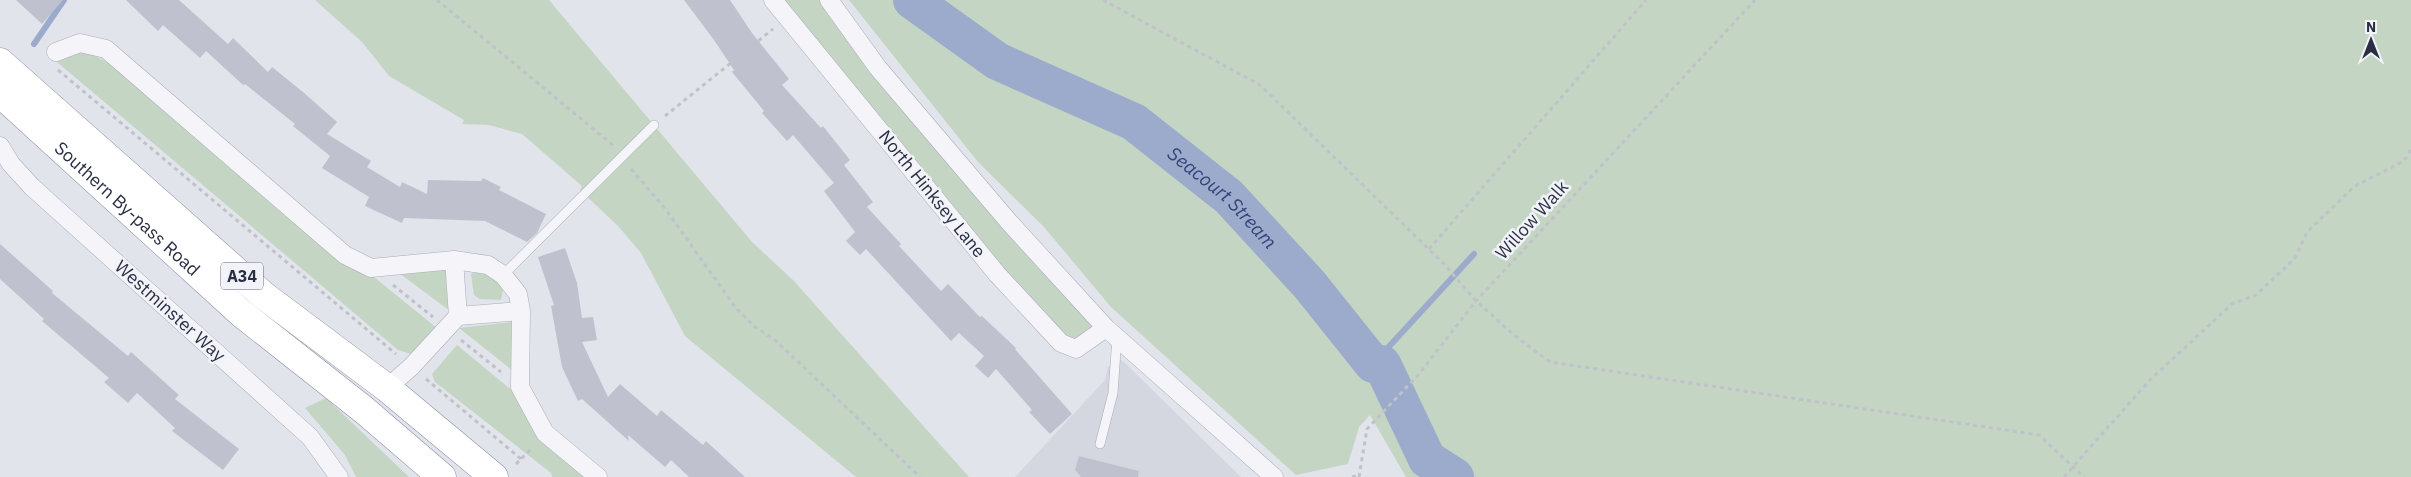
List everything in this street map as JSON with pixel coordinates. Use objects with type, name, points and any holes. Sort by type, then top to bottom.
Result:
[{"type":"highway","name":"Southern By-pass Road","points":[[0,62],[263,295],[386,388],[505,471]]},
{"type":"highway","name":"Southern By-pass Road","points":[[0,93],[241,313],[364,410],[442,477]]},
{"type":"street","name":"North Hinksey Lane","points":[[773,0],[997,274],[1061,343],[1076,349],[1112,332]]},
{"type":"street","points":[[829,0],[878,68],[1009,222],[1112,332],[1274,477]]},
{"type":"street","points":[[56,60],[80,43],[106,48],[345,255],[371,268],[454,260],[488,265],[502,275],[518,294],[521,311],[520,387],[545,434],[598,477]]},
{"type":"street","name":"Westminster Way","points":[[0,146],[11,164],[32,187],[310,437],[339,477]]},
{"type":"street","points":[[454,260],[458,316]]},
{"type":"street","points":[[386,388],[411,367],[458,316],[521,311]]},
{"type":"lane","points":[[502,275],[654,125]]},
{"type":"lane","points":[[1100,444],[1113,393],[1112,332]]},
{"type":"path","points":[[437,0],[614,146],[664,207],[735,307],[754,326],[776,341],[920,477]]},
{"type":"path","points":[[1103,0],[1260,85],[1429,249],[1476,301],[1515,336],[1550,362],[2039,435],[2084,477]]},
{"type":"path","points":[[1429,249],[1646,0]]},
{"type":"path","name":"Willow Walk","points":[[1352,477],[1359,476],[1367,429],[1419,374],[1476,301],[1667,92],[1755,0]]},
{"type":"path","points":[[654,125],[787,18]]},
{"type":"path","points":[[56,60],[411,367],[522,459],[505,471]]},
{"type":"path","points":[[2064,477],[2150,380],[2232,304],[2256,295],[2295,258],[2307,232],[2355,186],[2404,161],[2411,148]]},
{"type":"shaded area","points":[[1118,358],[1241,477],[1015,477],[1105,380],[1108,367]]},
{"type":"green space","points":[[315,0],[549,0],[752,242],[793,280],[969,477],[856,477],[685,336],[641,253],[618,226],[580,190],[582,186],[522,134],[489,125],[462,124],[464,120],[389,76],[362,42]]},
{"type":"green space","points":[[773,0],[829,0],[1106,328],[1088,343],[1061,343]]},
{"type":"green space","points":[[849,0],[2411,0],[2411,477],[1406,477],[1370,415],[1359,427],[1348,464],[1296,475],[1111,307],[1044,227],[978,162]]},
{"type":"green space","points":[[81,49],[113,65],[438,329],[411,354],[398,350],[51,57]]},
{"type":"green space","points":[[448,269],[450,311],[399,273]]},
{"type":"green space","points":[[480,271],[499,280],[503,290],[501,300],[480,299],[474,295],[471,274]]},
{"type":"green space","points":[[512,322],[513,371],[459,328]]},
{"type":"green space","points":[[457,345],[514,392],[593,477],[552,477],[551,473],[435,382],[432,374]]},
{"type":"green space","points":[[326,398],[409,477],[356,477],[345,455],[305,408]]},
{"type":"building","points":[[16,0],[63,0],[42,24]]},
{"type":"building","points":[[126,0],[179,0],[228,44],[233,38],[268,72],[272,67],[303,92],[337,122],[327,134],[371,161],[367,167],[400,187],[402,182],[427,194],[428,180],[481,181],[483,178],[501,187],[499,190],[546,214],[537,233],[527,242],[485,221],[404,218],[402,223],[365,206],[369,197],[322,168],[330,156],[293,126],[295,124],[245,84],[243,85],[206,51],[200,58],[163,25],[158,31]]},
{"type":"building","points":[[684,0],[730,0],[752,33],[789,79],[782,85],[821,128],[823,126],[850,160],[844,165],[873,202],[867,207],[901,244],[899,246],[941,291],[948,284],[980,317],[982,316],[1016,348],[1072,414],[1050,434],[1029,412],[1032,410],[996,369],[988,378],[975,366],[984,356],[959,333],[951,341],[866,249],[860,255],[846,241],[855,232],[824,191],[834,183],[793,135],[787,141],[762,113],[764,111],[732,72],[734,70],[714,40]]},
{"type":"building","points":[[0,244],[53,291],[52,293],[128,356],[131,352],[179,395],[175,399],[239,449],[223,470],[172,431],[175,428],[137,393],[128,403],[104,382],[109,378],[42,321],[44,319],[0,279]]},
{"type":"building","points":[[565,248],[577,283],[582,318],[593,317],[597,340],[582,342],[608,397],[620,384],[657,416],[661,410],[703,445],[706,441],[745,477],[689,477],[671,460],[665,467],[628,435],[629,441],[582,399],[578,401],[562,367],[551,306],[554,305],[538,257]]},
{"type":"building","points":[[1079,456],[1139,471],[1138,477],[1081,477],[1075,470]]},
{"type":"waterway","points":[[34,44],[64,0]]},
{"type":"waterway","name":"Seacourt Stream","points":[[912,0],[997,61],[1134,122],[1229,197],[1309,284],[1373,364],[1382,364],[1427,459],[1455,477]]},
{"type":"waterway","points":[[1373,364],[1474,254]]}]
